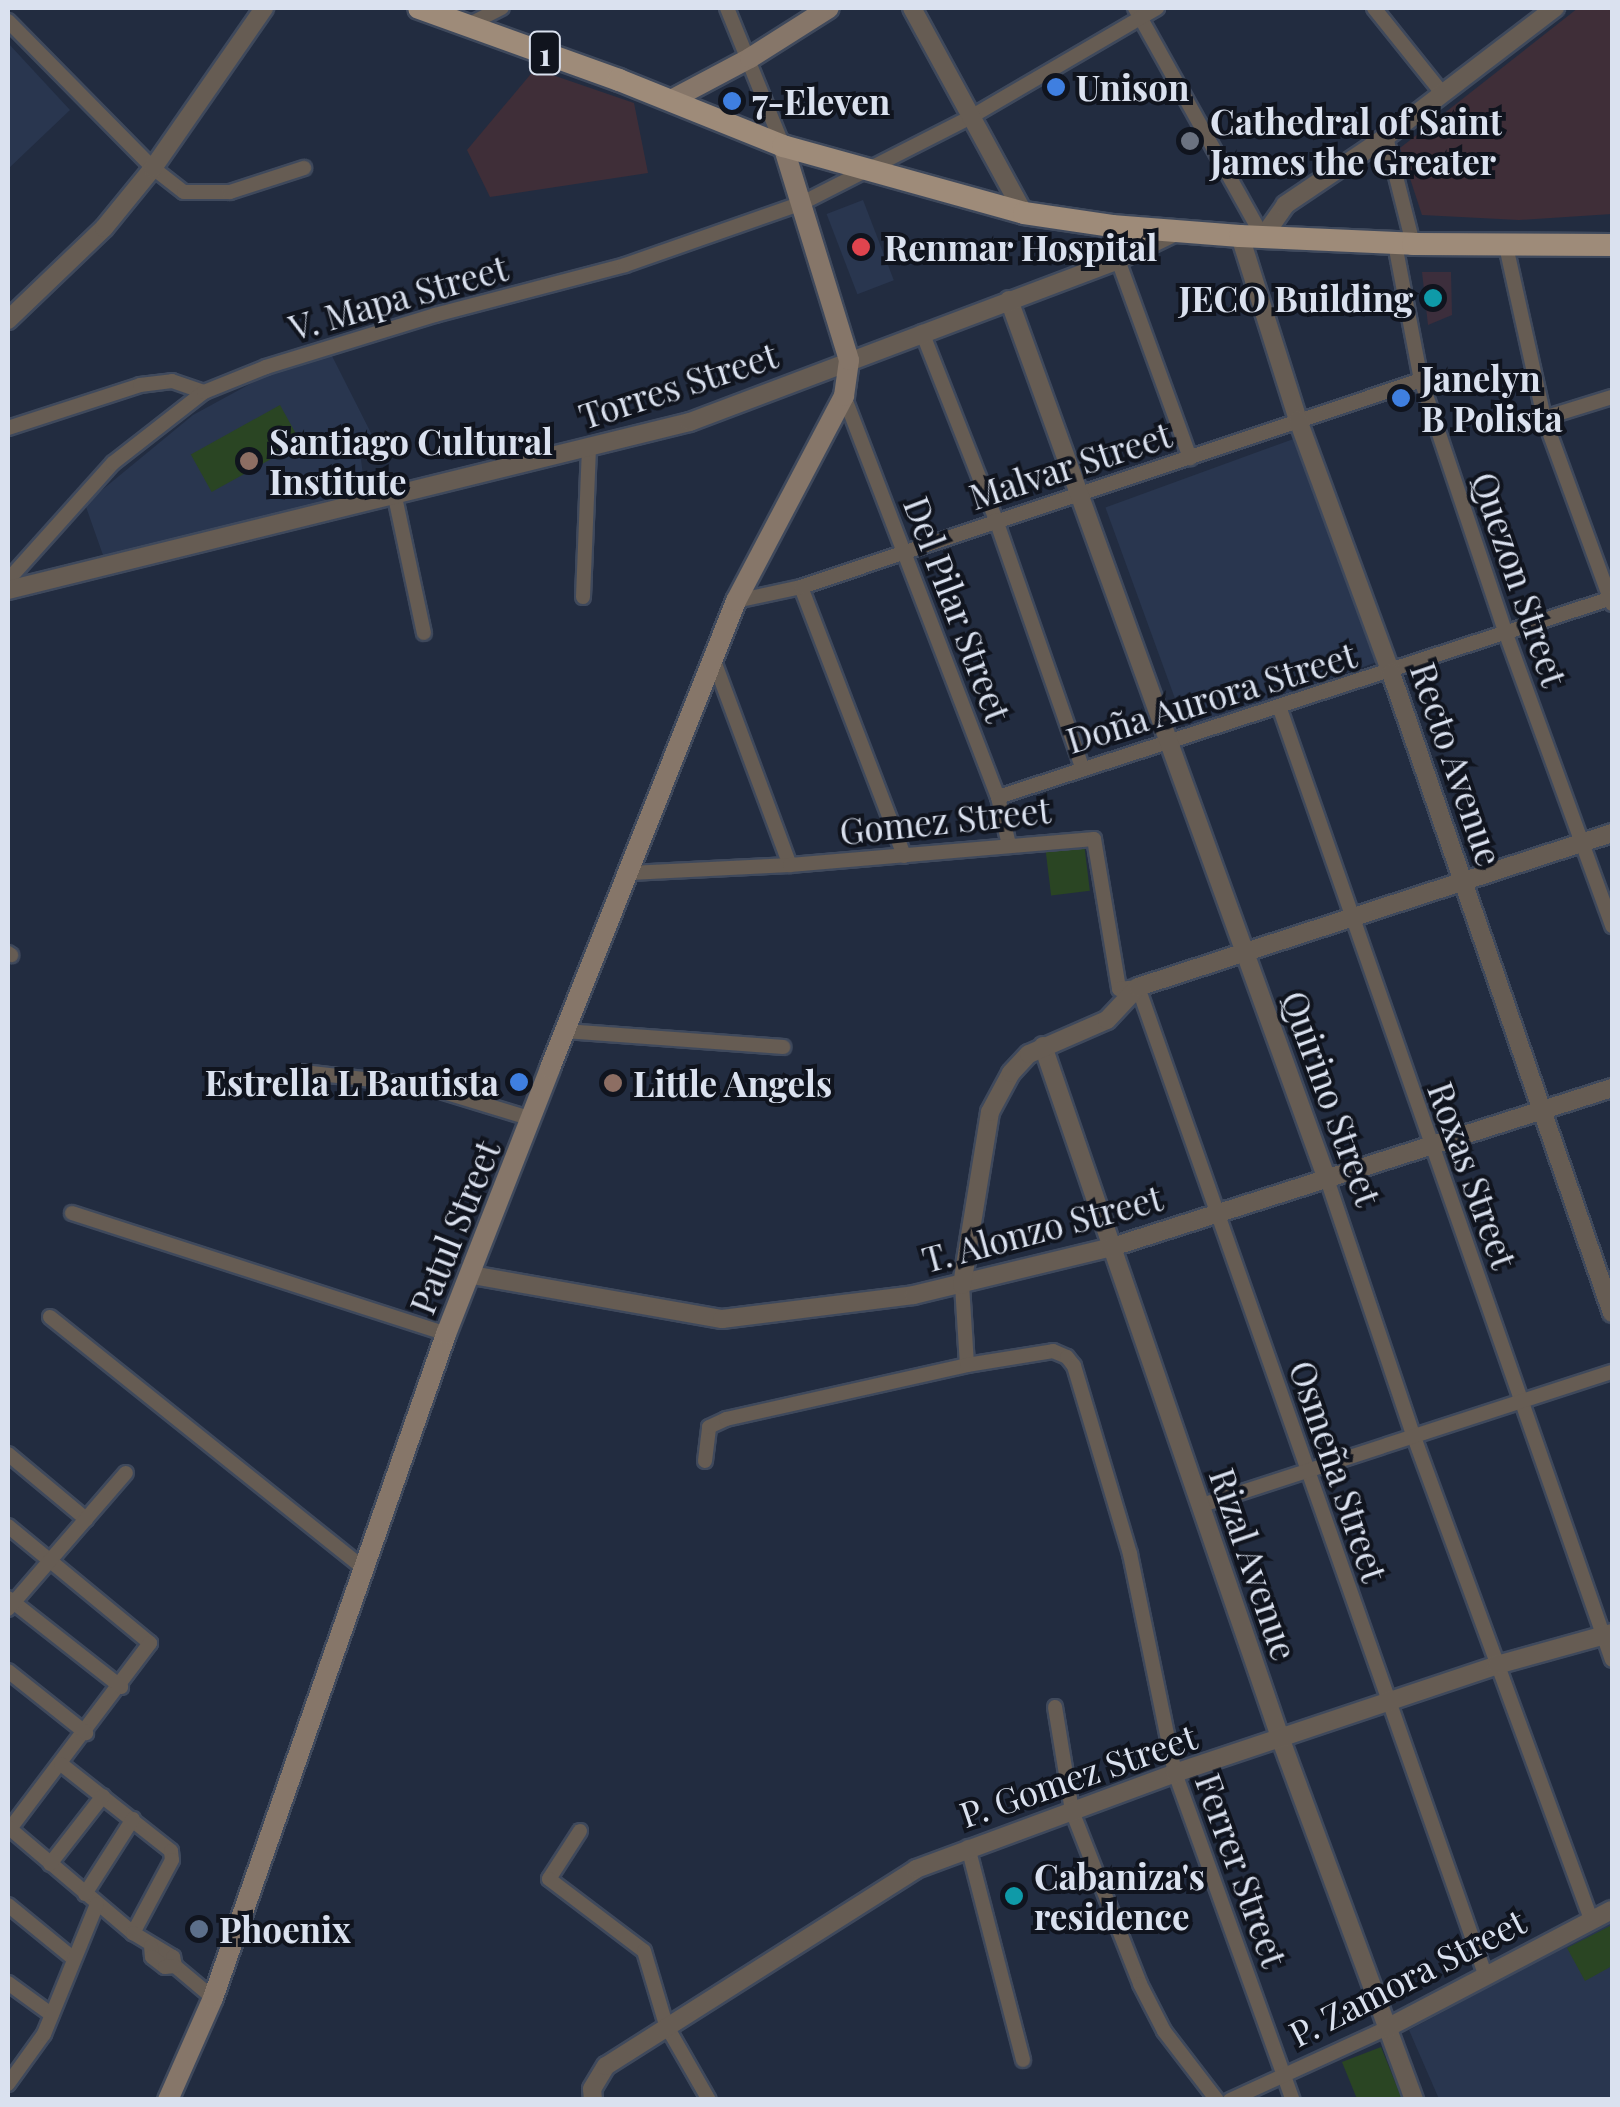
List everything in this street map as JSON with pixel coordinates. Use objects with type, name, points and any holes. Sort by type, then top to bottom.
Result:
[{"type":"main road","name":"1","points":[[418,8],[671,100],[783,146],[867,173],[1024,213],[1178,232],[1404,244],[1612,245]]},
{"type":"main road","points":[[671,100],[750,58],[830,8]]},
{"type":"main road","points":[[783,146],[849,360]]},
{"type":"main road","name":"Patul Street","points":[[168,2100],[213,1998],[446,1334],[736,601],[844,396],[849,360]]},
{"type":"street","points":[[8,320],[104,228],[154,168],[264,8]]},
{"type":"street","points":[[468,26],[502,8]]},
{"type":"street","points":[[727,8],[783,146]]},
{"type":"street","points":[[912,8],[1024,213]]},
{"type":"street","name":"V. Mapa Street","points":[[8,580],[113,463],[204,392],[266,367],[435,315],[625,265],[802,203],[969,118],[1138,12],[1157,8]]},
{"type":"street","points":[[1374,8],[1442,93]]},
{"type":"street","points":[[1138,12],[1252,236],[1285,205],[1386,137],[1556,8]]},
{"type":"street","points":[[8,21],[154,168],[184,192],[230,192],[304,168]]},
{"type":"street","name":"Quezon Street","points":[[1386,137],[1422,380],[1506,634],[1612,926]]},
{"type":"street","name":"Torres Street","points":[[8,590],[690,422],[1118,260],[1178,232]]},
{"type":"street","name":"Recto Avenue","points":[[1252,236],[1298,420],[1391,673],[1612,1313]]},
{"type":"street","points":[[1506,246],[1544,418],[1612,602]]},
{"type":"street","points":[[1118,260],[1190,458]]},
{"type":"street","name":"Quirino Street","points":[[1009,300],[1328,1182],[1414,1437],[1591,1919]]},
{"type":"street","points":[[922,332],[996,520],[1082,767]]},
{"type":"street","points":[[8,428],[140,385],[172,380],[204,392]]},
{"type":"street","name":"Malvar Street","points":[[736,601],[801,587],[1422,380]]},
{"type":"street","name":"Del Pilar Street","points":[[844,396],[998,797],[1008,845]]},
{"type":"street","points":[[1544,418],[1612,397]]},
{"type":"street","points":[[583,597],[588,449]]},
{"type":"street","points":[[395,497],[424,632]]},
{"type":"street","points":[[801,587],[904,856]]},
{"type":"street","name":"Doña Aurora Street","points":[[998,797],[1082,767],[1280,709],[1612,602]]},
{"type":"street","points":[[714,661],[790,865]]},
{"type":"street","name":"Roxas Street","points":[[1280,709],[1431,1148],[1609,1635],[1612,1660]]},
{"type":"street","points":[[705,1461],[705,1436],[716,1422],[966,1365],[962,1286],[990,1112],[1020,1062],[1042,1046],[1107,1020],[1138,988],[1244,950],[1612,833]]},
{"type":"street","name":"Gomez Street","points":[[630,873],[790,865],[1094,839],[1119,989],[1138,988]]},
{"type":"street","name":"Osmeña Street","points":[[1138,988],[1305,1472],[1485,1974]]},
{"type":"street","points":[[565,1031],[784,1047]]},
{"type":"street","name":"Rizal Avenue","points":[[1042,1046],[1281,1740],[1414,2100]]},
{"type":"street","points":[[304,1072],[424,1086],[532,1118]]},
{"type":"street","name":"T. Alonzo Street","points":[[472,1275],[722,1319],[798,1312],[962,1286],[1109,1248],[1328,1182],[1612,1088]]},
{"type":"street","points":[[72,1214],[446,1334]]},
{"type":"street","points":[[50,1317],[364,1569]]},
{"type":"street","name":"Ferrer Street","points":[[966,1365],[1061,1352],[1074,1366],[1130,1554],[1175,1774],[1293,2100]]},
{"type":"street","points":[[1199,1506],[1612,1372]]},
{"type":"street","points":[[8,1454],[86,1519]]},
{"type":"street","points":[[120,1687],[9,1603],[126,1473]]},
{"type":"street","points":[[8,1526],[149,1640],[149,1648],[120,1687],[9,1828],[133,1933],[174,1957],[175,1966],[213,1998]]},
{"type":"street","name":"P. Gomez Street","points":[[594,2100],[592,2089],[606,2066],[916,1869],[1175,1774],[1496,1665],[1609,1635]]},
{"type":"street","points":[[8,1671],[86,1732]]},
{"type":"street","points":[[1055,1707],[1072,1811],[1164,2031],[1217,2100]]},
{"type":"street","points":[[61,1764],[170,1847],[172,1855],[133,1933]]},
{"type":"street","points":[[50,1864],[103,1796]]},
{"type":"street","points":[[8,2084],[32,2052],[52,2015],[74,1959],[91,1899],[133,1819]]},
{"type":"street","points":[[580,1831],[549,1879],[638,1944],[666,2026],[709,2100]]},
{"type":"street","points":[[968,1847],[1023,2060]]},
{"type":"street","points":[[8,1905],[74,1959]]},
{"type":"street","name":"P. Zamora Street","points":[[1230,2100],[1385,2028],[1612,1910]]},
{"type":"street","points":[[8,1985],[52,2015]]},
{"type":"shaded area","points":[[1578,8],[1612,8],[1612,214],[1519,220],[1422,215],[1400,148]]},
{"type":"shaded area","points":[[8,43],[70,110],[8,169]]},
{"type":"shaded area","points":[[535,69],[634,103],[648,173],[490,197],[467,150]]},
{"type":"shaded area","name":"Renmar Hospital","points":[[863,200],[894,280],[857,294],[827,214]]},
{"type":"shaded area","points":[[1422,272],[1451,272],[1452,315],[1428,325]]},
{"type":"shaded area","name":"Santiago Cultural Institute","points":[[331,354],[372,435],[359,444],[363,475],[345,487],[351,501],[104,558],[85,504],[193,415],[259,379]]},
{"type":"shaded area","points":[[1299,437],[1380,661],[1187,731],[1105,507]]},
{"type":"shaded area","points":[[1612,1921],[1612,2099],[1439,2099],[1409,2030]]},
{"type":"green space","points":[[280,405],[301,443],[212,492],[191,454]]},
{"type":"green space","points":[[1084,843],[1090,891],[1051,895],[1045,848]]},
{"type":"green space","points":[[1610,1926],[1612,1966],[1585,1981],[1567,1948]]},
{"type":"green space","points":[[1381,2047],[1402,2099],[1357,2099],[1342,2062]]},
{"type":"place","name":"Unison","points":[[1056,87]]},
{"type":"place","name":"7-Eleven","points":[[732,101]]},
{"type":"place","name":"Cathedral of Saint James the Greater","points":[[1190,141]]},
{"type":"place","name":"Renmar Hospital","points":[[861,247]]},
{"type":"place","name":"JECO Building","points":[[1433,298]]},
{"type":"place","name":"Janelyn B Polista","points":[[1401,398]]},
{"type":"place","name":"Santiago Cultural Institute","points":[[249,461]]},
{"type":"place","name":"Estrella L Bautista","points":[[519,1082]]},
{"type":"place","name":"Little Angels","points":[[613,1083]]},
{"type":"place","name":"Cabaniza's residence","points":[[1014,1896]]},
{"type":"place","name":"Phoenix","points":[[199,1929]]}]
